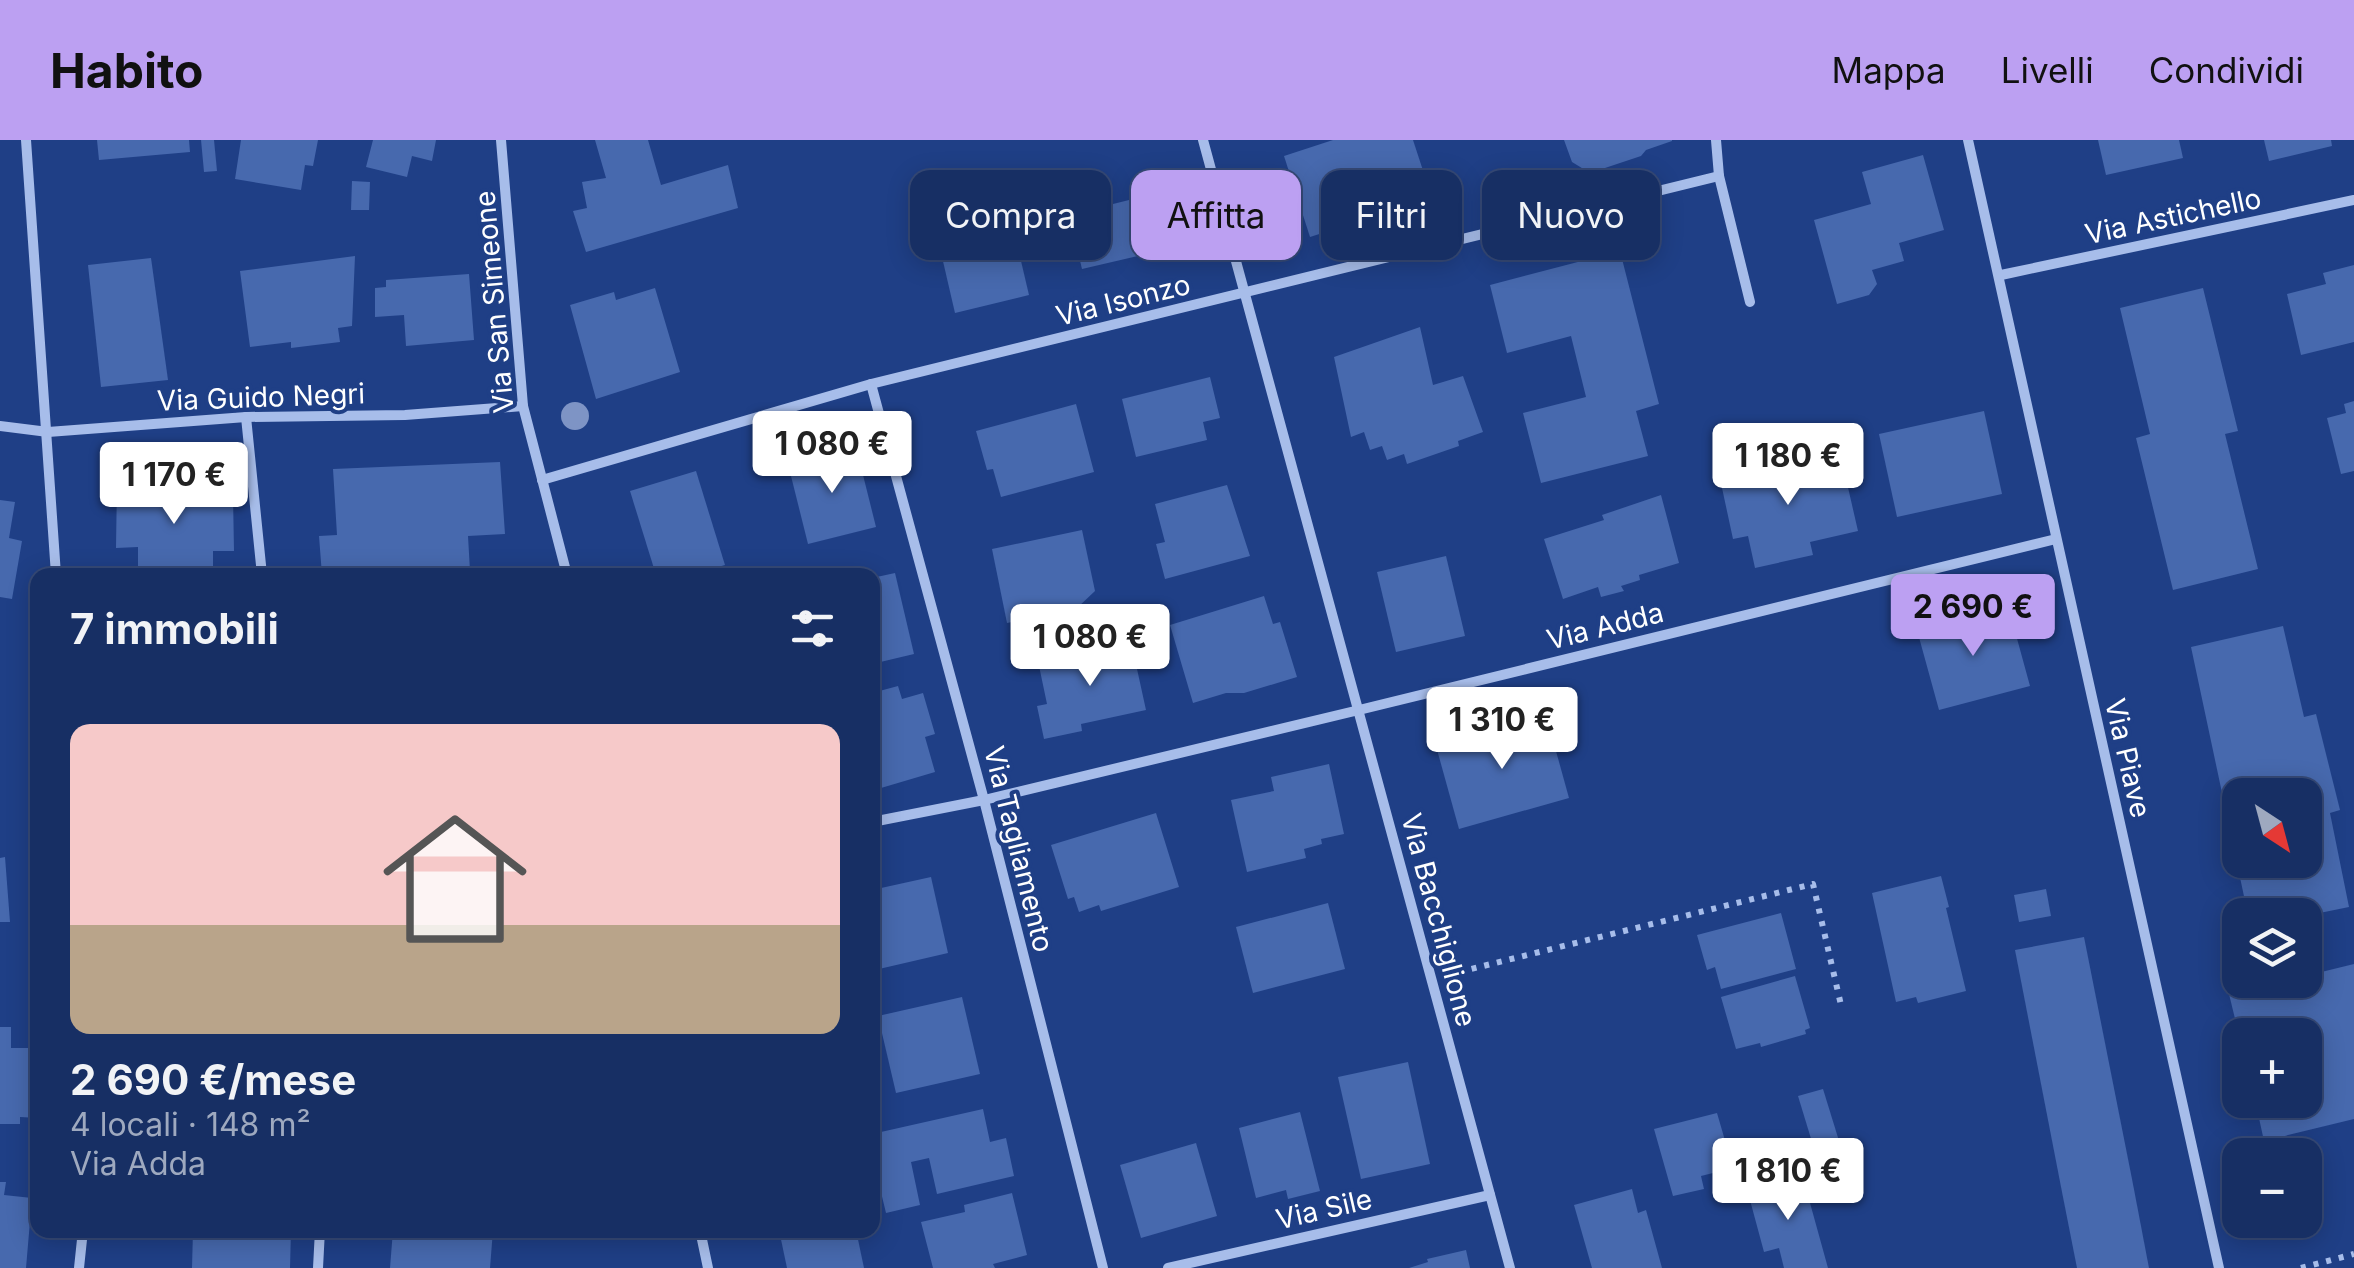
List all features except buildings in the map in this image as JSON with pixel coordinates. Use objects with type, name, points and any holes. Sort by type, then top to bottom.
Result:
[{"type":"street","points":[[26,140],[56,568]]},
{"type":"street","name":"Via San Simeone","points":[[501,140],[523,406],[565,568]]},
{"type":"street","name":"Via Bacchiglione","points":[[1203,140],[1510,1268]]},
{"type":"street","points":[[1716,140],[1719,176],[1750,302]]},
{"type":"street","name":"Via Piave","points":[[1968,140],[2219,1268]]},
{"type":"street","name":"Via Isonzo","points":[[542,480],[871,384],[1719,176]]},
{"type":"street","name":"Via Astichello","points":[[2000,275],[2354,200]]},
{"type":"street","name":"Via Tagliamento","points":[[871,384],[984,800],[1103,1268]]},
{"type":"street","name":"Via Guido Negri","points":[[0,426],[48,432],[246,416],[405,416],[523,406]]},
{"type":"street","points":[[246,416],[261,568]]},
{"type":"street","name":"Via Adda","points":[[880,820],[984,800],[1360,710],[2056,538]]},
{"type":"street","name":"Via Sile","points":[[1168,1268],[1490,1195]]},
{"type":"street","points":[[79,1268],[81,1238]]},
{"type":"street","points":[[318,1268],[320,1238]]},
{"type":"street","points":[[702,1238],[708,1268]]},
{"type":"path","name":"Via Bacchiglione","points":[[1458,972],[1813,884],[1841,1005]]},
{"type":"path","points":[[2301,1268],[2354,1254]]}]
